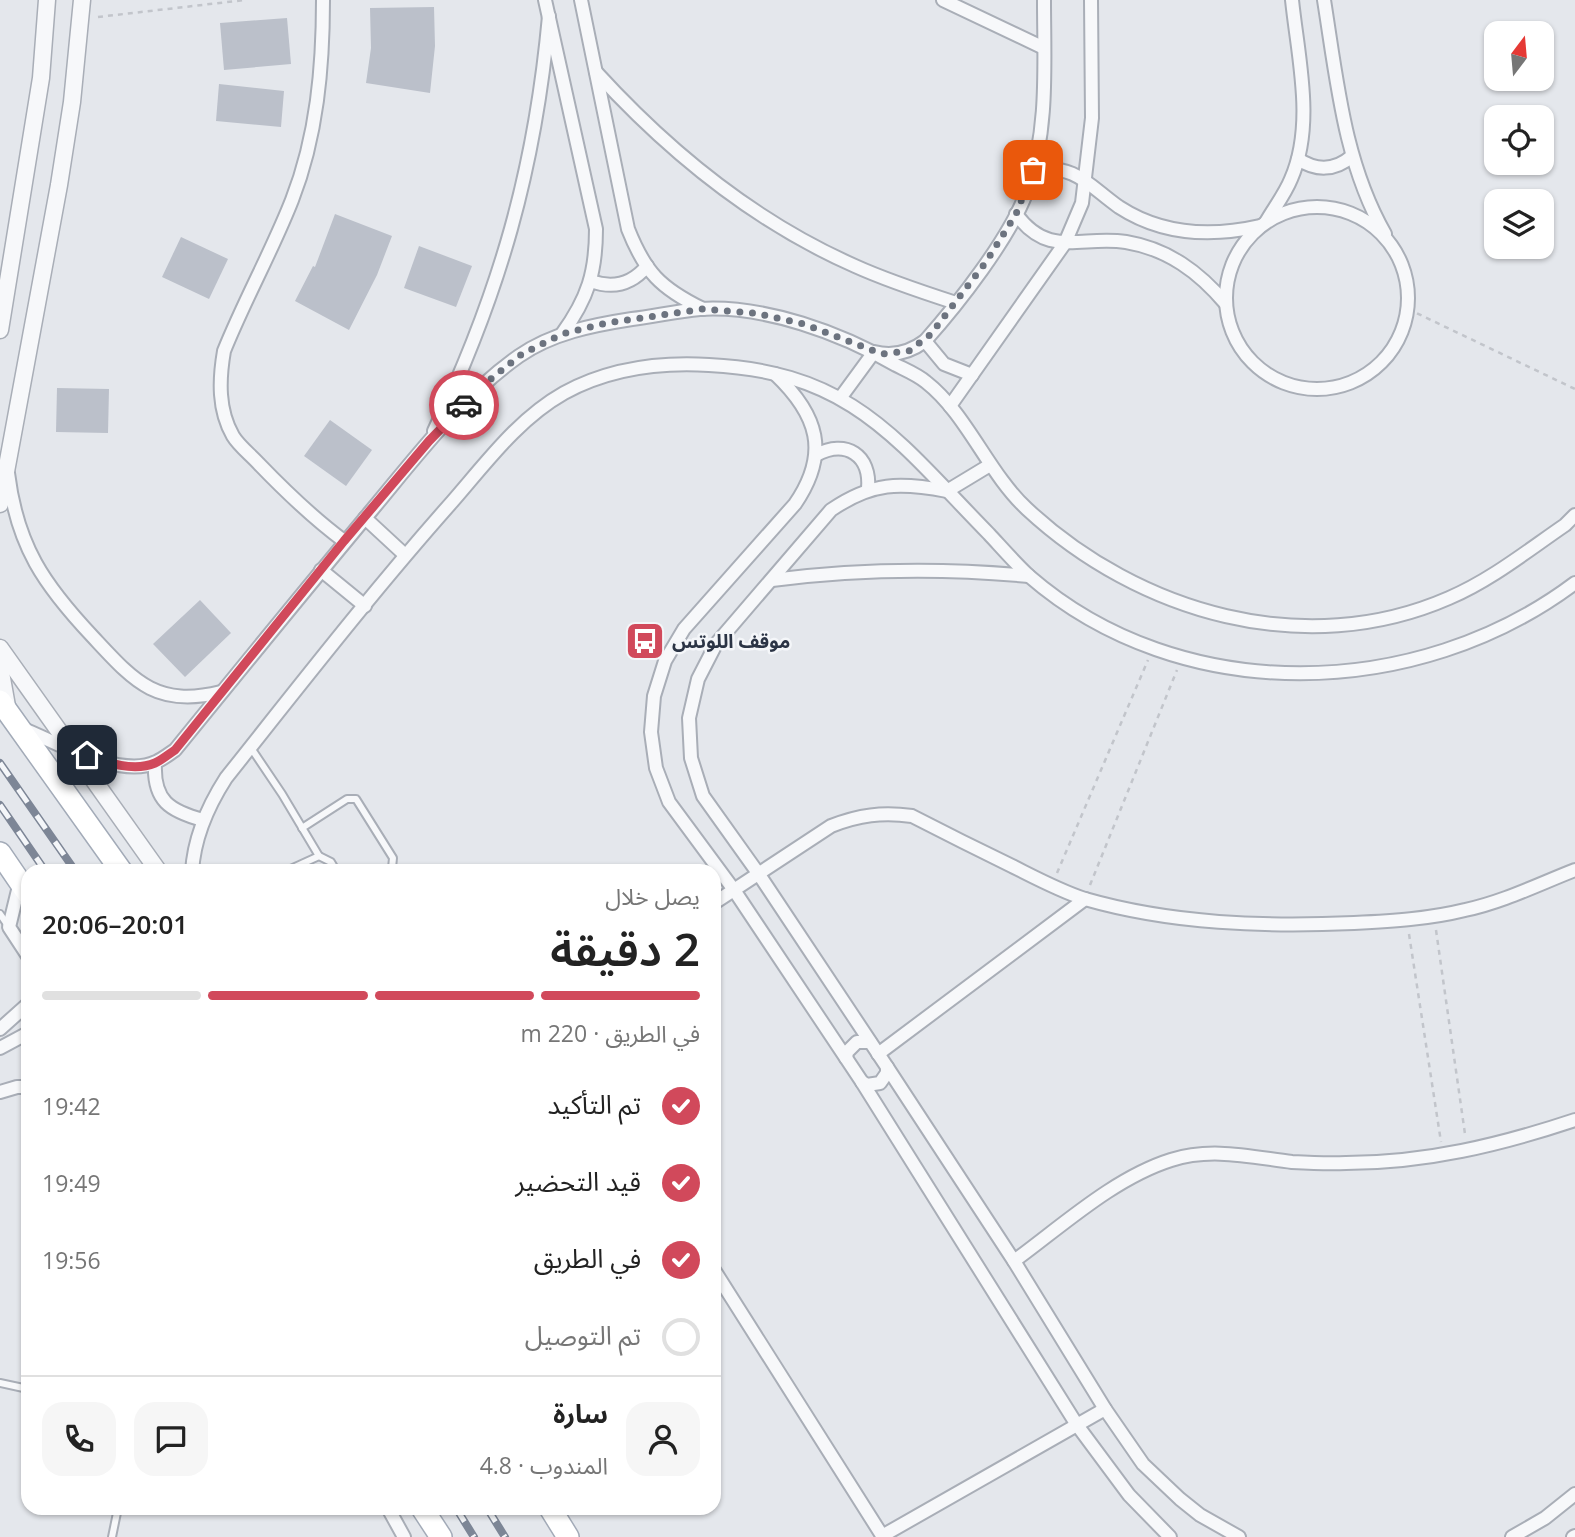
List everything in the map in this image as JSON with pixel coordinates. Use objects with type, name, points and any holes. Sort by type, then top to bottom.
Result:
[{"type":"main road","points":[[8,713],[116,864]]},
{"type":"main road","points":[[0,853],[21,884]]},
{"type":"main road","points":[[427,1515],[441,1537]]},
{"type":"main road","points":[[554,1515],[568,1537]]},
{"type":"street","points":[[0,330],[39,91],[47,0]]},
{"type":"street","points":[[0,504],[59,185],[72,102],[82,0]]},
{"type":"street","points":[[323,0],[323,43],[318,95],[308,147],[294,197],[224,351],[220,395],[233,438],[289,495],[344,541]]},
{"type":"street","points":[[545,0],[596,229],[596,257],[591,281],[579,311],[562,334]]},
{"type":"street","points":[[581,0],[628,229],[638,255],[655,278],[677,296],[703,309]]},
{"type":"street","points":[[943,0],[1044,48]]},
{"type":"street","points":[[874,352],[900,354],[925,341],[986,262],[1016,214],[1033,170],[1045,90],[1044,0]]},
{"type":"street","points":[[950,406],[1065,243],[1082,204],[1092,118],[1091,0]]},
{"type":"street","points":[[1292,0],[1304,109],[1298,159],[1290,180],[1263,224],[1245,242],[1233,261],[1227,282],[1226,304],[1230,328],[1241,350],[1258,368],[1279,381],[1302,388],[1327,389],[1351,383],[1372,371],[1390,354],[1402,333],[1408,309],[1408,287],[1402,266],[1372,212],[1352,156],[1340,104],[1324,0]]},
{"type":"street","points":[[429,441],[464,367],[505,255],[534,139],[549,16]]},
{"type":"street","points":[[597,72],[633,112],[672,149],[759,214],[854,266],[956,303]]},
{"type":"street","points":[[1298,159],[1321,168],[1338,165],[1352,156]]},
{"type":"street","points":[[1033,170],[1055,169],[1076,174],[1121,207],[1146,221],[1174,230],[1203,234],[1232,233],[1263,224],[1288,212],[1311,207],[1334,209],[1356,216],[1376,229],[1392,246]]},
{"type":"street","points":[[1016,214],[1025,226],[1050,241],[1065,243],[1100,240],[1148,247],[1192,269],[1226,304]]},
{"type":"street","points":[[591,281],[608,285],[626,283],[647,266]]},
{"type":"street","points":[[0,667],[8,713],[73,750],[119,765],[155,763],[175,750],[344,541],[429,441],[487,382],[522,354],[562,334],[607,323],[703,309],[754,313],[804,324],[874,352],[926,381],[950,406],[990,465],[1026,509],[1101,565],[1146,590],[1194,609],[1244,621],[1296,626],[1347,624],[1398,615],[1447,599],[1493,575],[1565,525],[1575,515]]},
{"type":"street","points":[[925,341],[944,364],[972,375]]},
{"type":"street","points":[[841,397],[874,352]]},
{"type":"street","points":[[193,864],[196,843],[204,820],[226,778],[405,555],[517,428],[564,393],[617,372],[672,363],[733,366],[773,372],[808,382],[841,397],[871,416],[901,443],[1029,576],[1068,604],[1109,628],[1153,648],[1230,668],[1280,674],[1329,674],[1379,668],[1427,656],[1474,639],[1524,615],[1572,586]]},
{"type":"street","points":[[714,864],[668,802],[656,768],[651,732],[654,695],[665,661],[684,629],[805,489],[816,455],[811,423],[796,395],[773,372]]},
{"type":"street","points":[[816,455],[826,449],[838,448],[859,457],[866,466],[868,489]]},
{"type":"street","points":[[7,465],[20,527],[37,565],[59,601],[113,659],[131,678],[154,690],[193,696],[222,692]]},
{"type":"street","points":[[990,465],[947,491],[904,485],[868,489],[831,510],[716,644],[698,679],[689,718],[691,758],[703,796],[758,873],[887,1067],[1014,1261],[1105,1409],[1143,1464],[1200,1515],[1239,1537]]},
{"type":"street","points":[[365,518],[405,555]]},
{"type":"street","points":[[321,570],[365,606]]},
{"type":"street","points":[[772,580],[857,571],[900,570],[1029,576]]},
{"type":"street","points":[[0,648],[153,864]]},
{"type":"street","points":[[155,763],[154,780],[160,796],[171,808],[204,820]]},
{"type":"street","points":[[721,898],[831,826],[860,816],[891,813],[912,817],[1052,886],[1085,899],[1157,914],[1229,923],[1303,925],[1407,920],[1434,916],[1498,901],[1575,870]]},
{"type":"street","points":[[721,873],[862,1082],[1077,1425],[1129,1495],[1170,1537]]},
{"type":"street","points":[[21,896],[9,927],[21,945]]},
{"type":"street","points":[[878,1054],[1085,899]]},
{"type":"street","points":[[0,1029],[21,1010]]},
{"type":"street","points":[[0,1048],[21,1037]]},
{"type":"street","points":[[846,1059],[851,1046],[863,1041],[870,1042]]},
{"type":"street","points":[[862,1082],[867,1085],[880,1083],[887,1073],[887,1067]]},
{"type":"street","points":[[0,1092],[21,1087]]},
{"type":"street","points":[[1014,1261],[1138,1173],[1173,1159],[1210,1153],[1247,1154],[1293,1162],[1394,1162],[1467,1152],[1575,1120]]},
{"type":"street","points":[[721,1287],[883,1536],[1105,1409]]},
{"type":"street","points":[[1512,1537],[1545,1518],[1575,1494]]},
{"type":"street","points":[[392,1515],[404,1537]]},
{"type":"lane","points":[[250,748],[282,794],[319,856],[332,864]]},
{"type":"lane","points":[[302,828],[347,799],[356,799],[393,858],[392,864]]},
{"type":"lane","points":[[302,864],[319,856]]},
{"type":"lane","points":[[0,914],[9,927]]},
{"type":"lane","points":[[0,1383],[21,1388]]},
{"type":"lane","points":[[112,1537],[117,1515]]},
{"type":"path","points":[[81,19],[245,0]]},
{"type":"path","points":[[1408,309],[1575,388]]},
{"type":"path","points":[[1052,886],[1153,648]]},
{"type":"path","points":[[1085,899],[1182,657]]},
{"type":"path","points":[[1434,916],[1467,1152]]},
{"type":"path","points":[[1407,920],[1443,1156]]},
{"type":"building","points":[[434,7],[435,46],[430,93],[366,83],[371,48],[370,8]]},
{"type":"building","points":[[287,18],[291,64],[224,70],[220,23]]},
{"type":"building","points":[[219,84],[284,91],[281,127],[216,121]]},
{"type":"building","points":[[335,214],[392,236],[377,275],[349,330],[295,301],[313,266],[315,267]]},
{"type":"building","points":[[181,237],[228,259],[209,299],[162,277]]},
{"type":"building","points":[[419,246],[472,266],[456,307],[404,288]]},
{"type":"building","points":[[57,388],[109,389],[108,433],[56,432]]},
{"type":"building","points":[[330,420],[372,450],[346,486],[304,456]]},
{"type":"building","points":[[200,600],[231,633],[185,677],[153,644]]},
{"type":"railway","points":[[0,763],[70,864]]},
{"type":"railway","points":[[0,805],[41,864]]},
{"type":"railway","points":[[460,1515],[474,1537]]},
{"type":"railway","points":[[491,1515],[505,1537]]},
{"type":"way so far","points":[[464,405],[522,354],[562,334],[607,323],[703,309],[754,313],[804,324],[882,354],[909,351],[925,341],[986,262],[1016,214],[1027,192],[1033,170]]},
{"type":"place","name":"موقف اللوتس","points":[[645,641]]},
{"type":"route","points":[[87,755],[119,765],[137,766],[155,763],[175,750],[344,541],[429,441],[464,405]]}]
